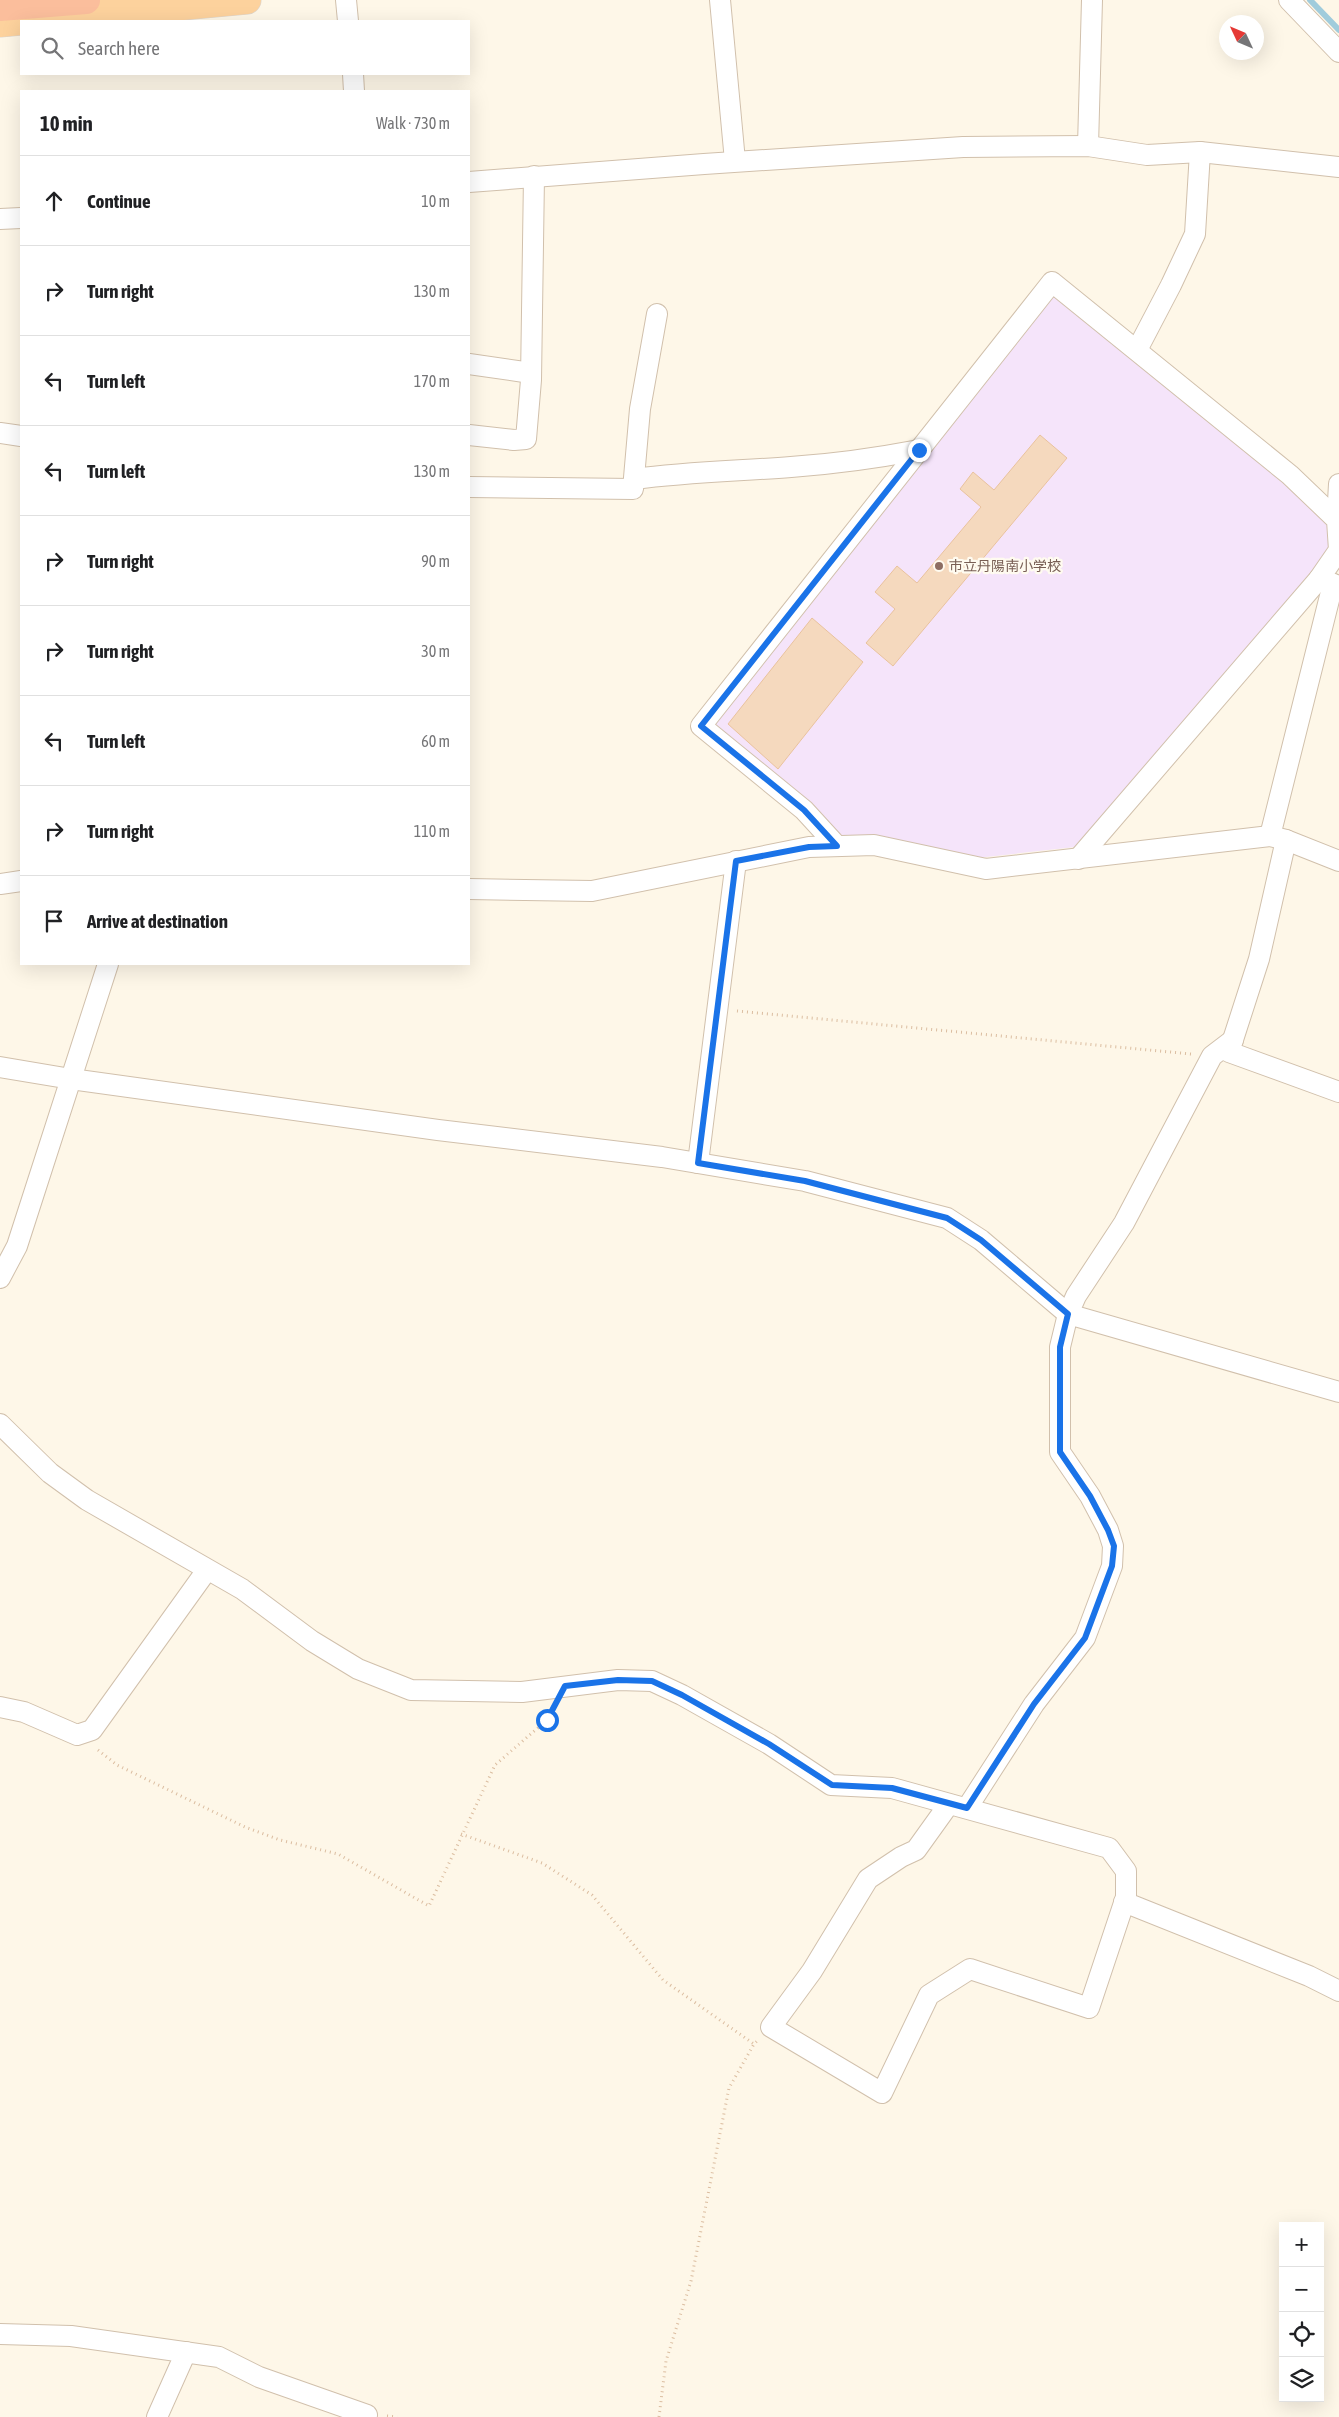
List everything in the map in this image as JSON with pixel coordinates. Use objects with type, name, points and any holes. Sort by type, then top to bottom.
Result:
[{"type":"highway","points":[[0,7],[86,0]]},
{"type":"highway","points":[[32,20],[247,0]]},
{"type":"highway","points":[[0,23],[20,21]]},
{"type":"street","points":[[346,0],[348,20]]},
{"type":"street","points":[[720,0],[735,162]]},
{"type":"street","points":[[1088,146],[1092,0]]},
{"type":"street","points":[[1289,0],[1339,52]]},
{"type":"street","points":[[352,75],[354,90]]},
{"type":"street","points":[[470,182],[963,147],[1088,146],[1146,155],[1200,152],[1339,167]]},
{"type":"street","points":[[1137,350],[1171,285],[1194,234],[1200,152]]},
{"type":"street","points":[[470,435],[514,440],[526,439],[532,372],[534,176]]},
{"type":"street","points":[[0,218],[20,218]]},
{"type":"street","points":[[837,846],[804,810],[701,726],[1052,282],[1290,475],[1337,520]]},
{"type":"street","points":[[470,487],[633,489],[640,409],[656,314]]},
{"type":"street","points":[[470,364],[532,372]]},
{"type":"street","points":[[0,433],[20,436]]},
{"type":"street","points":[[635,479],[679,473],[791,467],[878,458],[919,450]]},
{"type":"street","points":[[1339,484],[1337,520],[1339,550],[1330,583],[1278,838],[1259,959],[1229,1052],[1339,1092]]},
{"type":"street","points":[[1078,859],[1330,583]]},
{"type":"street","points":[[470,889],[592,891],[809,847],[837,846],[874,845],[986,869],[1278,838],[1339,861]]},
{"type":"street","points":[[698,1163],[736,861]]},
{"type":"street","points":[[0,884],[20,881]]},
{"type":"street","points":[[0,1278],[17,1246],[108,965]]},
{"type":"street","points":[[0,1424],[50,1473],[87,1500],[242,1589],[312,1641],[358,1670],[411,1690],[522,1692],[618,1680],[652,1681],[682,1695],[769,1744],[832,1785],[892,1788],[958,1806],[1109,1848],[1126,1871],[1124,1902],[1089,2008],[970,1969],[929,1995],[882,2093],[771,2027],[812,1971],[868,1879],[901,1857],[916,1850],[958,1806],[1085,1638],[1112,1566],[1114,1546],[1108,1530],[1090,1496],[1060,1452],[1060,1347],[1068,1314],[1089,1274],[1124,1223],[1212,1056],[1233,1040]]},
{"type":"street","points":[[0,1067],[71,1079],[698,1163],[805,1181],[947,1218],[981,1240],[1068,1314],[1339,1392]]},
{"type":"street","points":[[0,1707],[24,1712],[77,1735],[92,1730],[207,1570]]},
{"type":"street","points":[[1124,1902],[1309,1976],[1339,1991]]},
{"type":"street","points":[[0,2334],[70,2336],[219,2358],[259,2377],[366,2415],[366,2417]]},
{"type":"street","points":[[157,2417],[186,2352]]},
{"type":"path","points":[[717,1009],[1212,1056]]},
{"type":"path","points":[[77,1735],[117,1765],[182,1798],[245,1828],[280,1840],[338,1854],[429,1906],[461,1834],[495,1765],[547,1720],[565,1686]]},
{"type":"path","points":[[461,1834],[542,1863],[592,1896],[663,1980],[754,2044]]},
{"type":"path","points":[[659,2417],[666,2361],[695,2263],[729,2088],[754,2044],[771,2027]]},
{"type":"shaded area","points":[[1053,297],[1060,297],[1291,483],[1331,522],[1333,545],[1188,721],[1075,847],[977,858],[843,837],[713,726]]},
{"type":"building","points":[[1040,435],[1067,458],[893,666],[866,643],[895,609],[875,592],[897,566],[917,583],[981,507],[960,489],[973,472],[994,490]]},
{"type":"building","points":[[812,618],[863,662],[778,769],[728,724]]},
{"type":"waterway","points":[[1310,0],[1339,30]]},
{"type":"place","name":"市立丹陽南小学校","points":[[939,566]]},
{"type":"route","points":[[547,1720],[565,1686],[618,1680],[652,1681],[682,1695],[769,1744],[832,1785],[892,1788],[967,1808],[1034,1704],[1085,1638],[1112,1566],[1114,1546],[1108,1530],[1090,1496],[1060,1452],[1060,1347],[1068,1314],[981,1240],[947,1218],[805,1181],[698,1163],[736,861],[809,847],[837,846],[804,810],[701,726],[919,450]]}]
